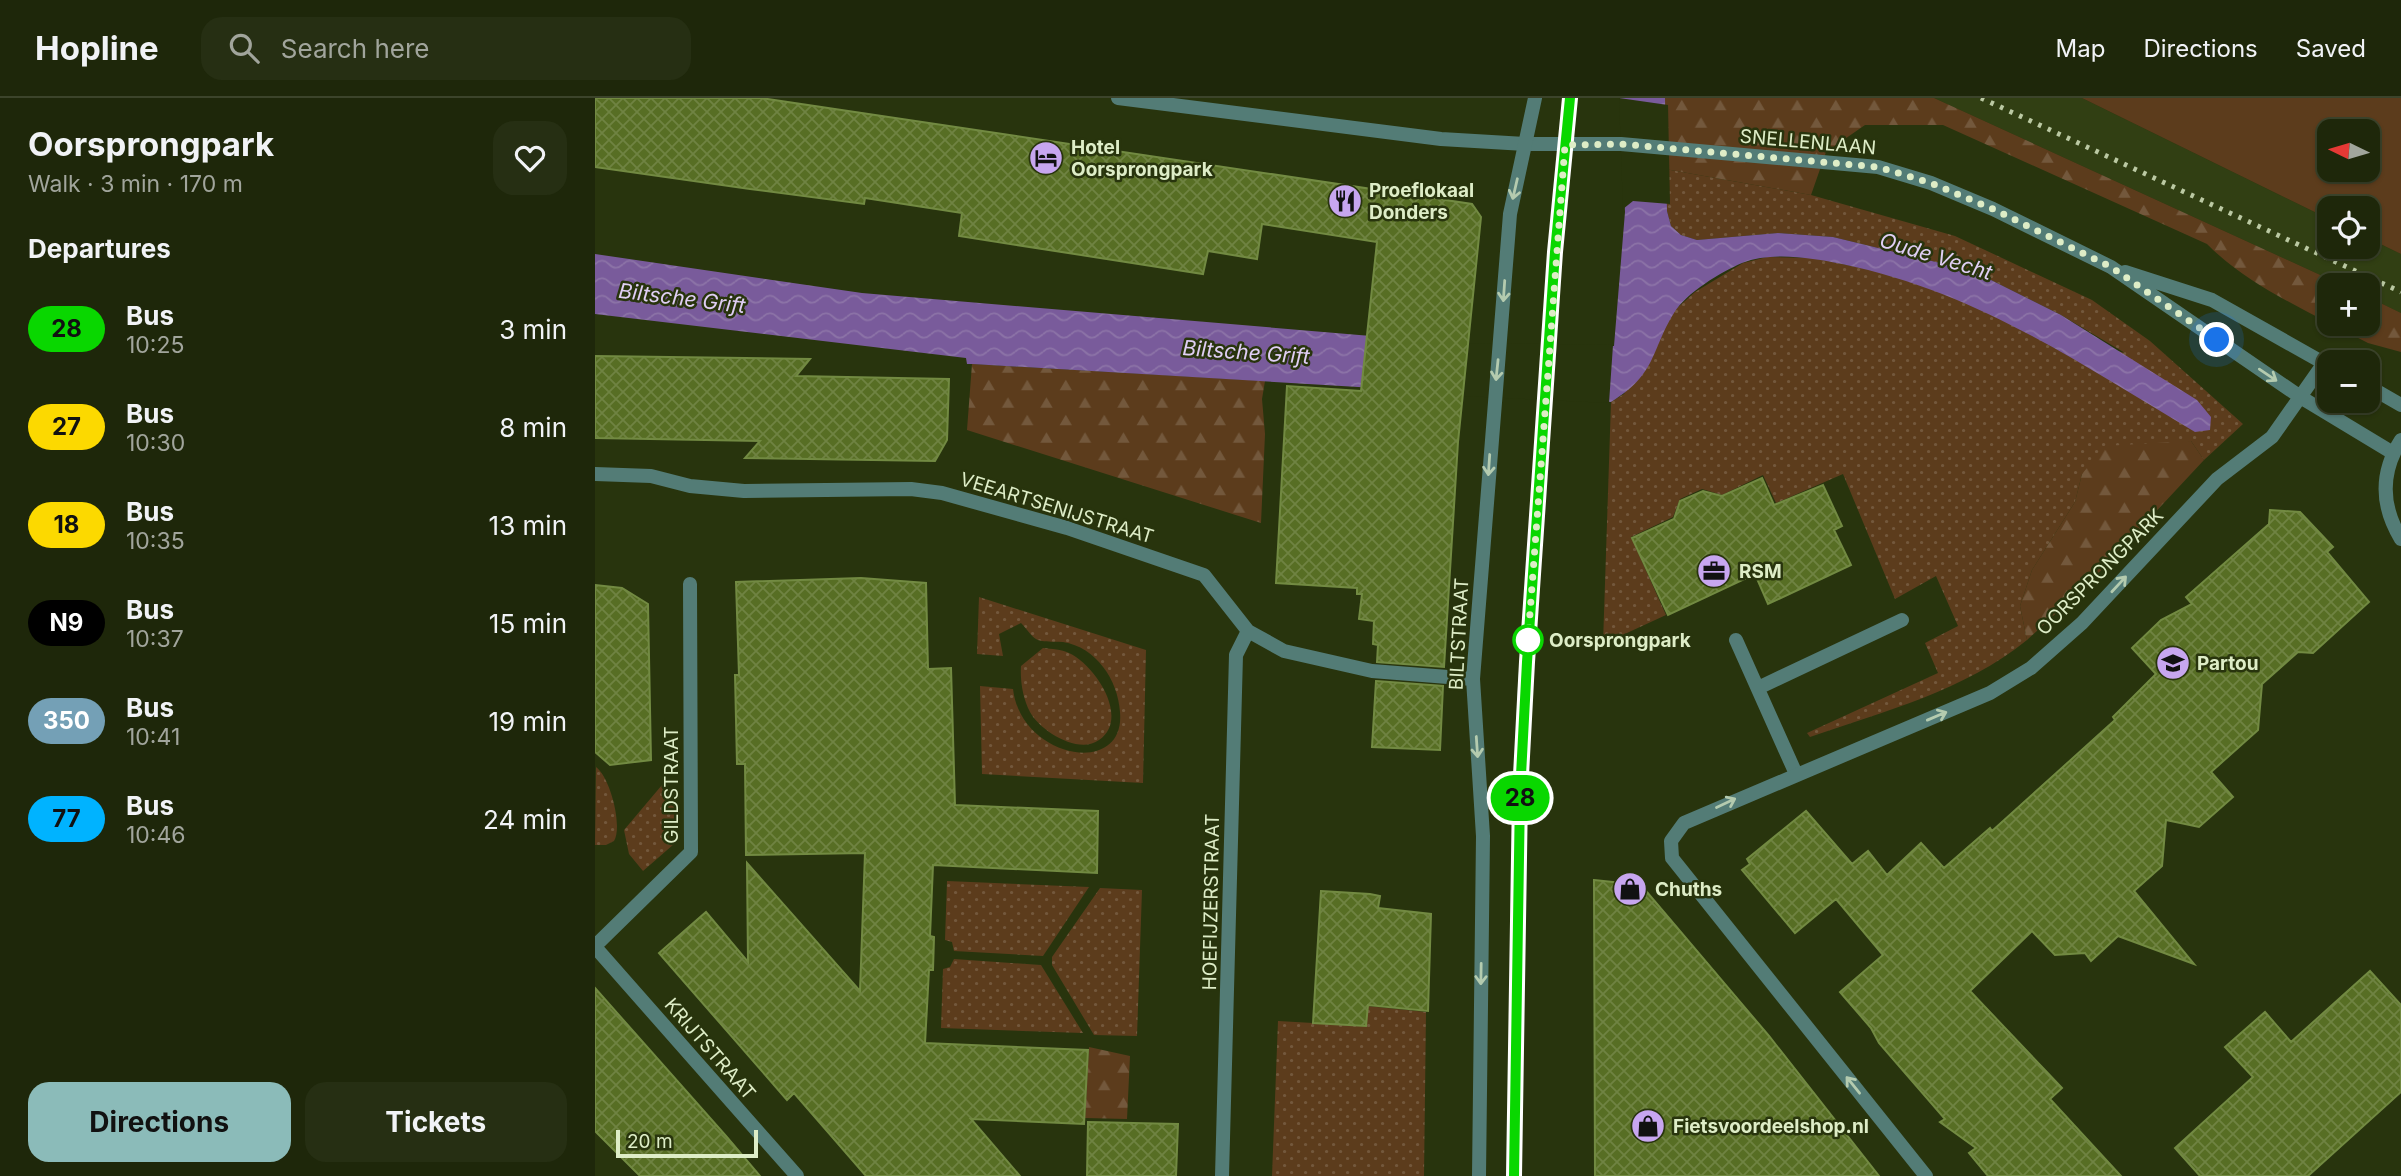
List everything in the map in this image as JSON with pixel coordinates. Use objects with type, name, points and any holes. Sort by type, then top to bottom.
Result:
[{"type":"street","name":"SNELLENLAAN","points":[[1118,98],[1441,139],[1525,144],[1621,144],[1878,167],[1931,183],[1993,209],[2111,267],[2211,300],[2317,358]]},
{"type":"street","name":"BILTSTRAAT","points":[[1479,1176],[1483,836],[1473,679],[1510,214],[1535,98]]},
{"type":"street","points":[[1514,1176],[1520,794],[1549,344],[1570,98]]},
{"type":"street","name":"SNELLENLAAN","points":[[2111,267],[2302,398],[2346,422],[2393,453]]},
{"type":"street","name":"OORSPRONGPARK","points":[[1926,1176],[1672,858],[1671,841],[1684,823],[1990,693],[2031,668],[2082,623],[2217,479],[2272,437],[2317,378]]},
{"type":"street","points":[[2380,393],[2401,405]]},
{"type":"street","points":[[2401,440],[2388,467],[2385,495],[2390,517],[2401,539]]},
{"type":"street","name":"VEEARTSENIJSTRAAT","points":[[595,474],[651,475],[690,486],[744,491],[911,489],[942,493],[1067,528],[1204,575],[1248,632],[1284,651],[1372,671],[1473,679]]},
{"type":"street","name":"GILDSTRAAT","points":[[595,946],[691,852],[689,584]]},
{"type":"street","points":[[1758,688],[1902,620]]},
{"type":"street","name":"HOEFIJZERSTRAAT","points":[[1222,1176],[1236,655],[1248,632]]},
{"type":"street","points":[[1736,640],[1796,774]]},
{"type":"street","name":"KRIJTSTRAAT","points":[[595,946],[797,1176]]},
{"type":"shaded area","points":[[1934,98],[2082,98],[2317,213],[2317,259],[2380,259],[2380,244],[2401,254],[2401,313],[2380,303],[2380,273],[2317,274]]},
{"type":"green space","points":[[1665,98],[1934,98],[2317,274],[2317,317],[2249,278],[2207,244],[1943,125],[1865,125],[1826,152],[1811,195],[1665,169]]},
{"type":"green space","points":[[2082,98],[2401,98],[2401,254],[2380,244],[2380,196],[2317,196],[2317,213]]},
{"type":"green space","points":[[1665,169],[1811,195],[1955,236],[2092,300],[2150,341],[2243,424],[2204,460],[2191,441],[2082,474],[2075,502],[2032,570],[2020,606],[2027,640],[2003,658],[1950,686],[1810,737],[1807,733],[1938,673],[1925,643],[1958,626],[1936,576],[1895,599],[1843,474],[1776,503],[1763,475],[1722,495],[1702,489],[1680,499],[1673,517],[1631,537],[1666,615],[1603,644],[1611,402],[1624,394],[1675,310],[1695,292],[1743,263],[1767,257],[1813,258],[1876,271],[1935,289],[2015,324],[2125,353],[2061,315],[1973,271],[1833,237],[1778,233],[1697,240],[1681,235],[1671,226],[1667,211]]},
{"type":"green space","points":[[2380,303],[2401,313],[2401,352],[2368,343],[2354,336],[2380,336]]},
{"type":"green space","points":[[972,364],[1265,381],[1262,399],[1265,434],[1261,523],[967,430]]},
{"type":"green space","points":[[2191,441],[2204,460],[2092,580],[2027,640],[2020,606],[2032,570],[2075,502],[2082,474],[2105,446]]},
{"type":"green space","points":[[979,597],[1146,650],[1143,783],[982,774],[980,686],[1013,689],[1020,713],[1034,731],[1052,744],[1072,751],[1091,752],[1107,746],[1117,733],[1120,712],[1110,677],[1095,658],[1075,645],[1036,639],[1021,623],[999,634],[1003,656],[977,654]]},
{"type":"green space","points":[[1043,648],[1069,653],[1089,668],[1098,680],[1110,706],[1111,719],[1108,730],[1099,740],[1081,745],[1061,739],[1042,726],[1030,712],[1025,701],[1021,666]]},
{"type":"green space","points":[[596,767],[606,781],[616,814],[614,841],[606,845],[595,845]]},
{"type":"green space","points":[[662,785],[675,797],[674,844],[643,871],[629,854],[624,830]]},
{"type":"green space","points":[[947,881],[1089,887],[1043,956],[954,951],[952,942],[945,940]]},
{"type":"green space","points":[[1100,888],[1142,890],[1137,1036],[1094,1035],[1052,965],[1052,957]]},
{"type":"green space","points":[[954,959],[1041,965],[1083,1033],[941,1028],[943,969],[950,967]]},
{"type":"green space","points":[[1367,1006],[1426,1012],[1424,1176],[1272,1176],[1278,1021],[1365,1026]]},
{"type":"green space","points":[[1089,1047],[1130,1056],[1127,1119],[1085,1118]]},
{"type":"water","name":"Biltsche Grift","points":[[1620,98],[1665,98],[1667,211],[1671,226],[1681,235],[1697,240],[1778,233],[1833,237],[1973,271],[2061,315],[2197,400],[2211,417],[2210,430],[2195,432],[2026,333],[1938,292],[1891,276],[1842,264],[1779,256],[1742,263],[1695,291],[1674,313],[1645,372],[1626,392],[1611,402],[967,364],[966,358],[595,314],[595,254],[862,293],[1466,344],[1614,346],[1625,212]]},
{"type":"pier","points":[[1619,98],[1668,105],[1670,204],[1633,201],[1623,209]]},
{"type":"pier","points":[[1467,343],[1613,345],[1609,403],[1463,396]]},
{"type":"building","points":[[595,98],[761,98],[1472,204],[1481,217],[1458,442],[1444,667],[1377,662],[1378,645],[1373,644],[1374,621],[1359,619],[1362,594],[1357,594],[1357,588],[1276,583],[1287,386],[1361,391],[1377,242],[1262,224],[1257,259],[1208,251],[1203,274],[959,236],[962,213],[865,198],[864,204],[595,167]]},
{"type":"building","points":[[595,356],[810,359],[796,376],[949,379],[947,440],[935,461],[745,458],[760,441],[595,438]]},
{"type":"building","points":[[1762,478],[1774,505],[1823,485],[1842,526],[1834,530],[1851,565],[1768,604],[1755,574],[1668,615],[1632,538],[1674,519],[1680,501],[1703,491],[1722,496]]},
{"type":"building","points":[[2270,510],[2300,512],[2333,547],[2327,552],[2369,602],[2313,653],[2298,652],[2262,684],[2258,730],[2211,772],[2233,797],[2199,827],[2166,820],[2162,866],[2134,891],[2194,964],[2118,936],[2091,961],[2085,953],[2055,955],[2032,931],[1970,991],[2062,1088],[2050,1099],[2121,1176],[1988,1176],[1969,1153],[1976,1148],[1940,1122],[1945,1119],[1879,1043],[1871,1028],[1840,992],[1883,955],[1836,899],[1795,933],[1742,870],[1750,864],[1747,859],[1806,811],[1852,864],[1868,851],[1887,875],[1921,843],[1944,868],[1990,828],[1992,831],[2115,720],[2113,717],[2156,674],[2132,648],[2161,620],[2192,604],[2186,597],[2269,524]]},
{"type":"building","points":[[861,578],[926,583],[928,669],[951,668],[955,805],[1098,811],[1097,873],[933,865],[930,936],[934,937],[933,970],[929,970],[925,1043],[1088,1050],[1084,1124],[971,1119],[1020,1176],[866,1176],[794,1093],[787,1100],[659,953],[706,912],[748,962],[747,863],[860,991],[865,853],[746,855],[745,764],[737,764],[735,675],[739,675],[736,582]]},
{"type":"building","points":[[595,585],[622,588],[648,604],[651,760],[610,765],[595,752]]},
{"type":"building","points":[[1376,681],[1443,686],[1440,750],[1372,747]]},
{"type":"building","points":[[1594,880],[1641,885],[1769,1036],[1879,1176],[1595,1176]]},
{"type":"building","points":[[1321,891],[1380,896],[1378,908],[1431,914],[1428,1011],[1368,1005],[1366,1026],[1313,1023]]},
{"type":"building","points":[[2370,971],[2401,1005],[2401,1092],[2308,1176],[2200,1176],[2175,1148],[2253,1077],[2225,1047],[2265,1012],[2291,1042]]},
{"type":"building","points":[[595,988],[760,1176],[640,1176],[595,1131]]},
{"type":"building","points":[[1088,1122],[1178,1124],[1176,1176],[1087,1176]]},
{"type":"railway","points":[[1981,98],[2401,292]]},
{"type":"bus line","name":"28","points":[[1514,1176],[1520,794],[1555,252],[1570,98]]},
{"type":"place","name":"Hotel Oorsprongpark","points":[[1046,158]]},
{"type":"place","name":"Proeflokaal Donders","points":[[1345,201]]},
{"type":"place","name":"RSM","points":[[1714,571]]},
{"type":"place","name":"Oorsprongpark","points":[[1528,640]]},
{"type":"place","name":"Partou","points":[[2173,663]]},
{"type":"place","name":"Chuths","points":[[1630,889]]},
{"type":"place","name":"Fietsvoordeelshop.nl","points":[[1648,1126]]},
{"type":"route","points":[[1528,640],[1565,145],[1621,144],[1878,167],[1931,183],[1993,209],[2111,267],[2217,340]]},
{"type":"water label","name":"Oude Vecht","points":[[1936,256]]}]
